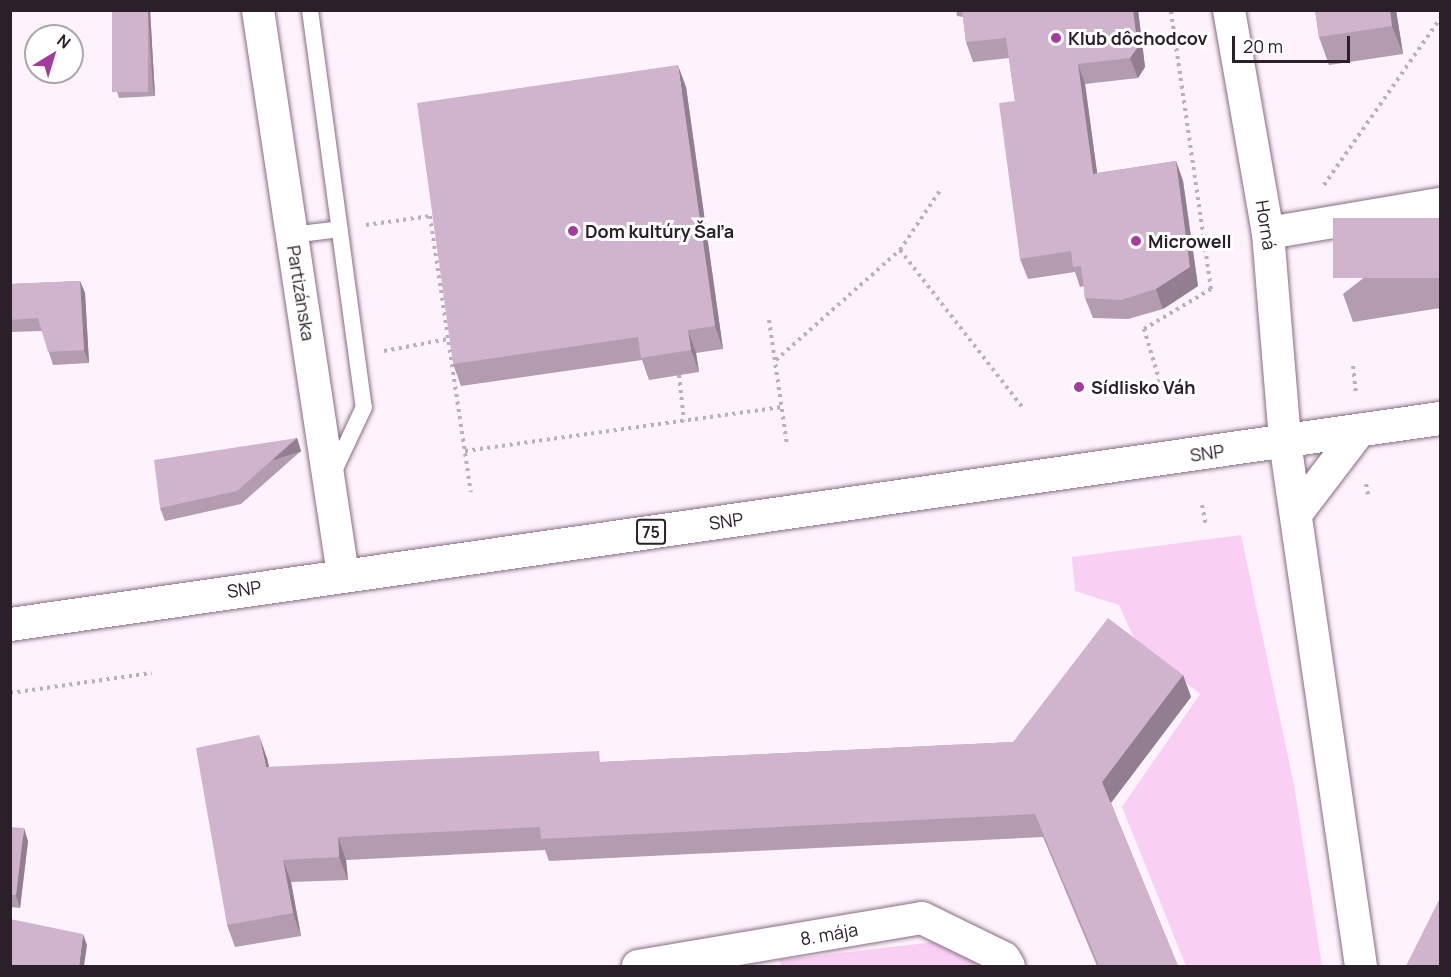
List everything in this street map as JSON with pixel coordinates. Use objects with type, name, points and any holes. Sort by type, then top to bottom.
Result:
[{"type":"main road","name":"SNP","points":[[10,624],[1440,418]]},
{"type":"street","name":"Partizánska","points":[[258,10],[343,575]]},
{"type":"street","name":"Horná","points":[[1229,10],[1268,233],[1285,442],[1361,966]]},
{"type":"street","points":[[1268,233],[1440,204]]},
{"type":"street","points":[[1296,514],[1360,430]]},
{"type":"street","name":"8. mája","points":[[638,966],[769,956],[922,918],[1004,958],[1009,966]]},
{"type":"lane","points":[[310,10],[364,407],[329,482]]},
{"type":"lane","points":[[292,235],[340,229]]},
{"type":"path","points":[[1162,389],[1144,329],[1211,289],[1171,10]]},
{"type":"path","points":[[1317,196],[1440,19]]},
{"type":"path","points":[[776,360],[900,250],[941,189]]},
{"type":"path","points":[[340,229],[430,216],[471,492]]},
{"type":"path","points":[[900,250],[1024,410]]},
{"type":"path","points":[[770,320],[787,445]]},
{"type":"path","points":[[357,357],[448,339]]},
{"type":"path","points":[[1353,366],[1356,395]]},
{"type":"path","points":[[679,375],[684,421]]},
{"type":"path","points":[[1186,385],[1187,397]]},
{"type":"path","points":[[465,451],[782,407]]},
{"type":"path","points":[[1366,484],[1369,499]]},
{"type":"path","points":[[1202,505],[1206,525]]},
{"type":"path","points":[[10,693],[152,674]]},
{"type":"shaded area","points":[[1241,535],[1294,785],[1322,966],[1186,966],[1122,807],[1200,694],[1136,643],[1119,605],[1075,591],[1072,557]]},
{"type":"shaded area","points":[[942,941],[985,966],[781,966],[780,960]]},
{"type":"building","points":[[112,10],[148,10],[148,92],[112,92]]},
{"type":"building","points":[[962,10],[1133,10],[1138,47],[1130,58],[1078,64],[1093,174],[1176,161],[1190,267],[1156,289],[1121,300],[1085,298],[1081,266],[1073,267],[1071,251],[1020,259],[999,103],[1015,101],[1006,38],[966,42]]},
{"type":"building","points":[[1315,10],[1390,10],[1392,26],[1319,37]]},
{"type":"building","name":"Dom kultúry Šaľa","points":[[678,65],[715,326],[688,330],[691,350],[641,358],[638,337],[453,364],[417,103]]},
{"type":"building","points":[[1333,218],[1440,218],[1440,278],[1333,278]]},
{"type":"building","points":[[80,281],[84,350],[48,352],[38,318],[10,320],[10,284]]},
{"type":"building","points":[[297,438],[237,491],[160,508],[154,460]]},
{"type":"building","points":[[1108,618],[1183,675],[1102,782],[1178,966],[1099,966],[1035,814],[541,839],[540,827],[338,837],[339,857],[283,860],[293,913],[227,925],[196,748],[259,735],[266,767],[599,751],[600,762],[1013,742]]},
{"type":"building","points":[[10,827],[24,828],[16,895],[10,895]]},
{"type":"building","points":[[1440,898],[1440,966],[1406,966]]},
{"type":"building","points":[[10,919],[83,934],[79,966],[10,966]]},
{"type":"place","name":"Klub dôchodcov","points":[[1056,38]]},
{"type":"place","name":"Dom kultúry Šaľa","points":[[573,231]]},
{"type":"place","name":"Microwell","points":[[1136,241]]},
{"type":"place","name":"Sídlisko Váh","points":[[1079,387]]}]
